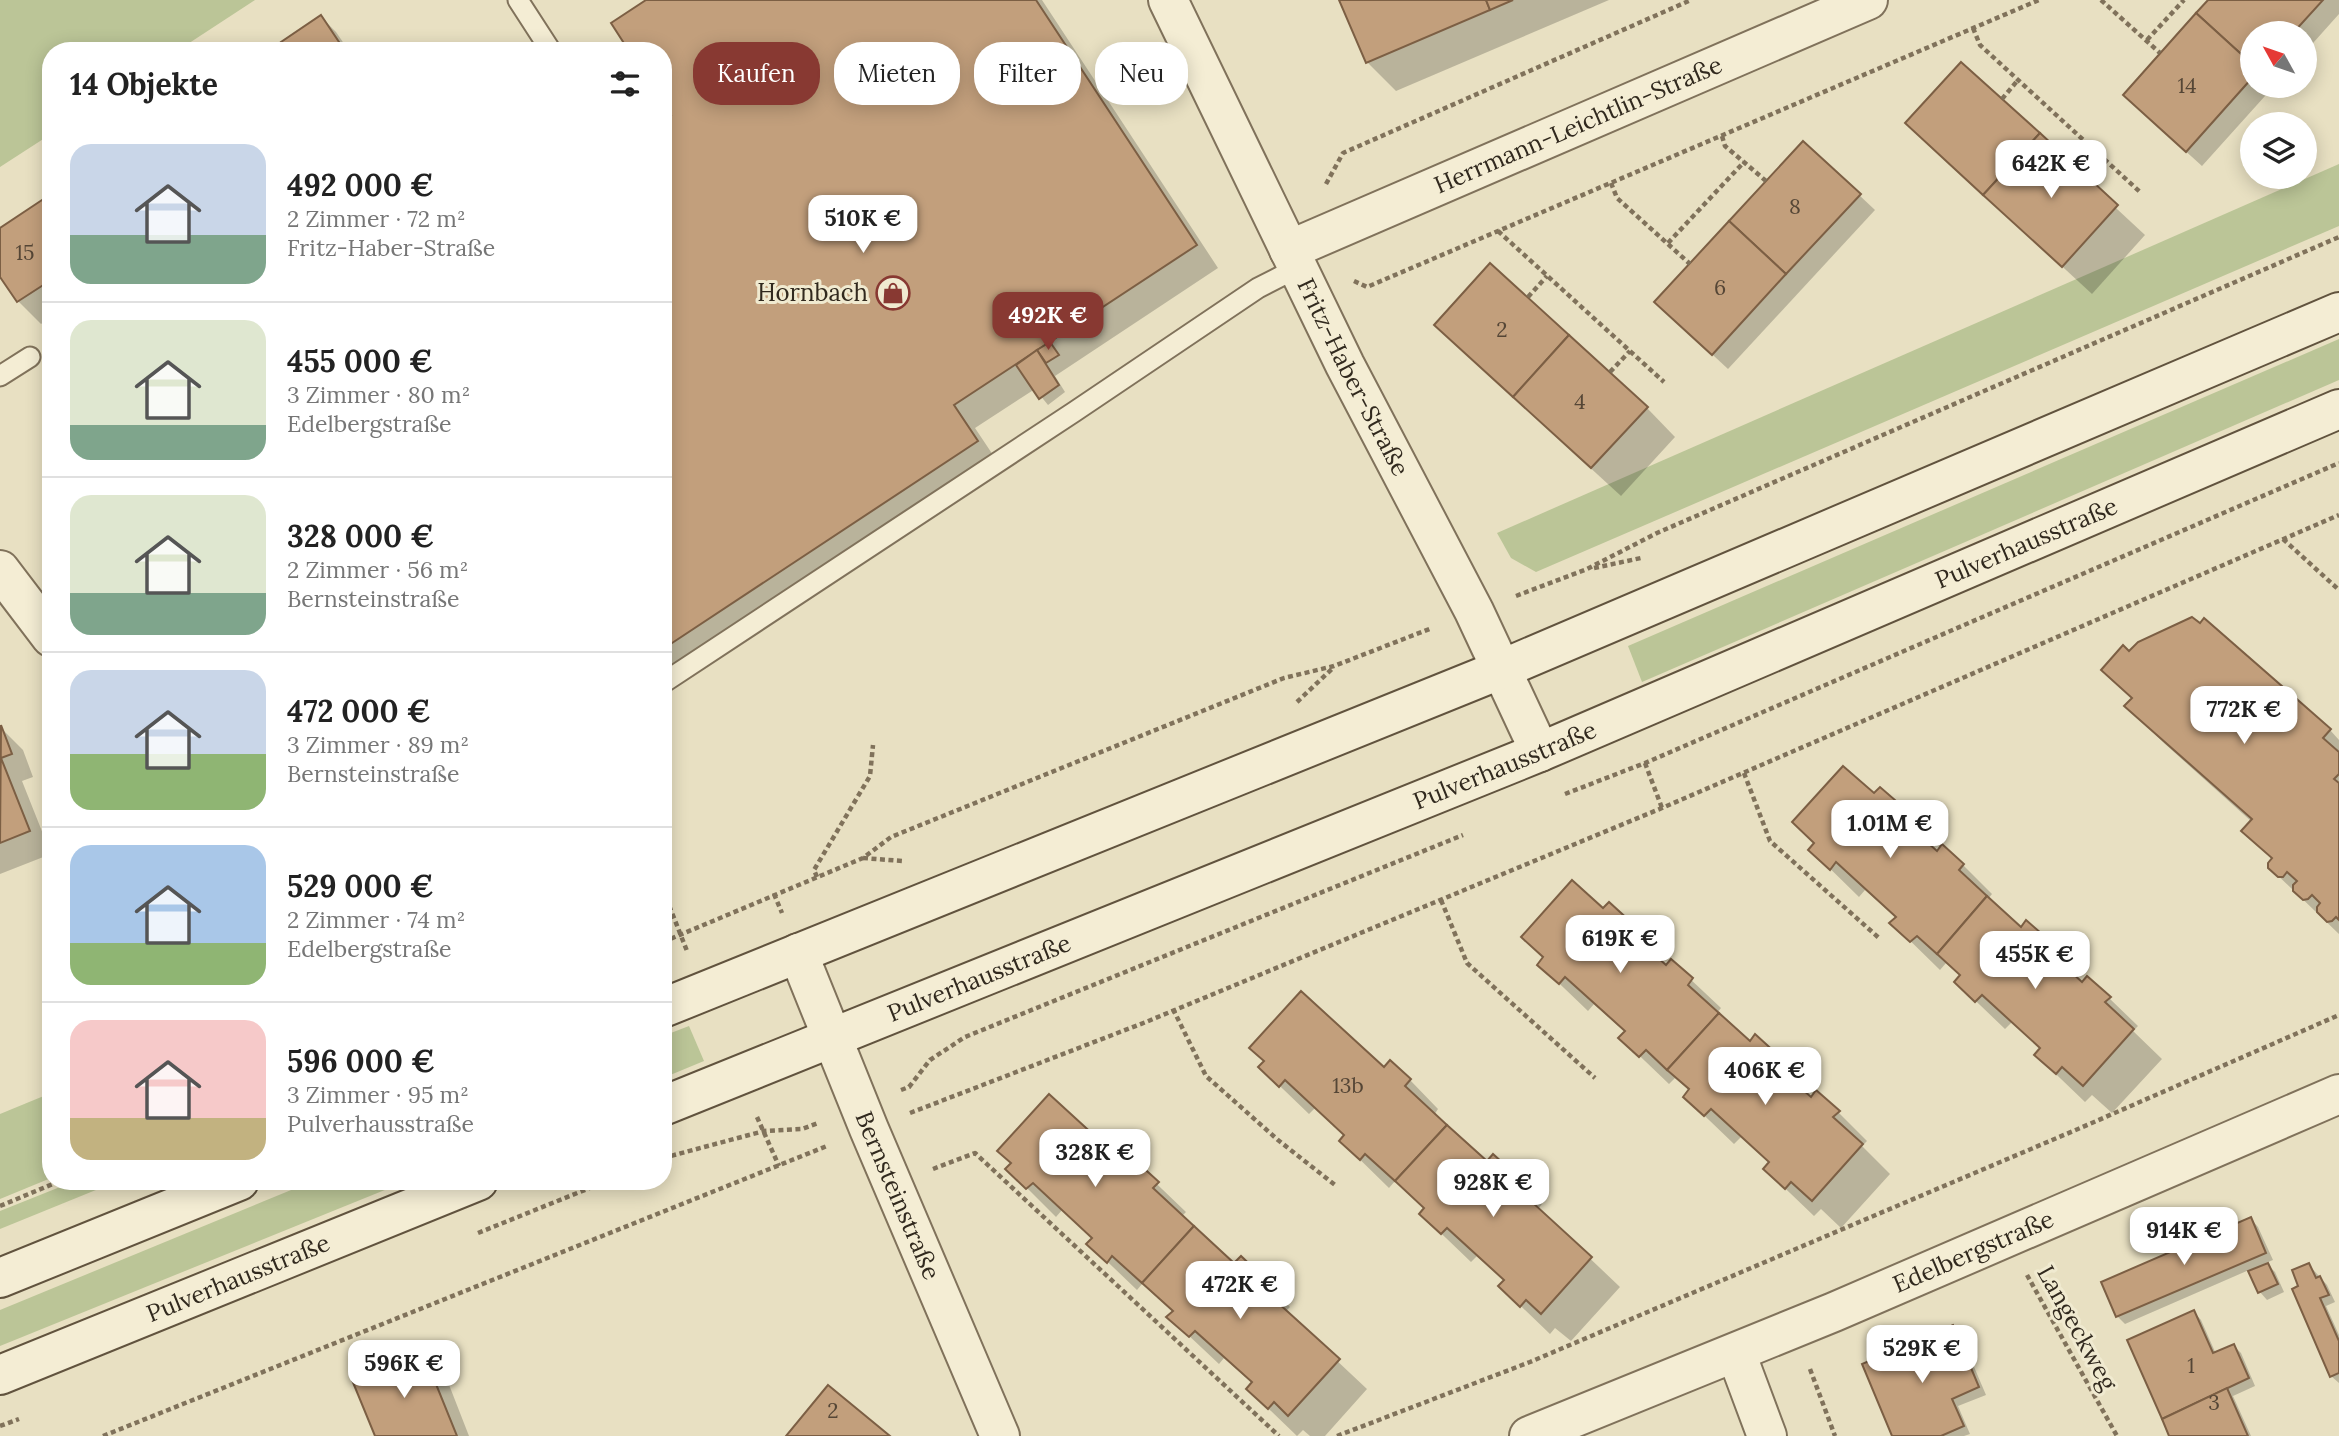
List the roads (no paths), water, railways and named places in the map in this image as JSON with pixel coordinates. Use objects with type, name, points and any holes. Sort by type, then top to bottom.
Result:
[{"type":"main road","name":"Fritz-Haber-Straße","points":[[1168,0],[1345,365],[1451,565],[1540,752]]},
{"type":"main road","name":"Herrmann-Leichtlin-Straße","points":[[1293,259],[1829,8],[1868,0]]},
{"type":"main road","points":[[672,1004],[1502,669],[2339,312]]},
{"type":"main road","name":"Pulverhausstraße","points":[[672,1102],[1540,752],[2339,409]]},
{"type":"main road","points":[[0,570],[42,625]]},
{"type":"main road","name":"Bernsteinstraße","points":[[798,953],[864,1118],[1000,1436]]},
{"type":"main road","name":"Edelbergstraße","points":[[1529,1436],[1795,1329],[2339,1094]]},
{"type":"main road","points":[[0,1278],[217,1190]]},
{"type":"main road","name":"Pulverhausstraße","points":[[0,1375],[456,1190]]},
{"type":"main road","points":[[1736,1353],[1767,1436]]},
{"type":"lane","points":[[524,2],[546,42]]},
{"type":"lane","points":[[672,676],[1063,419],[1258,288],[1293,259]]},
{"type":"lane","points":[[0,376],[30,357]]},
{"type":"place","name":"Hornbach","points":[[893,293]]}]
